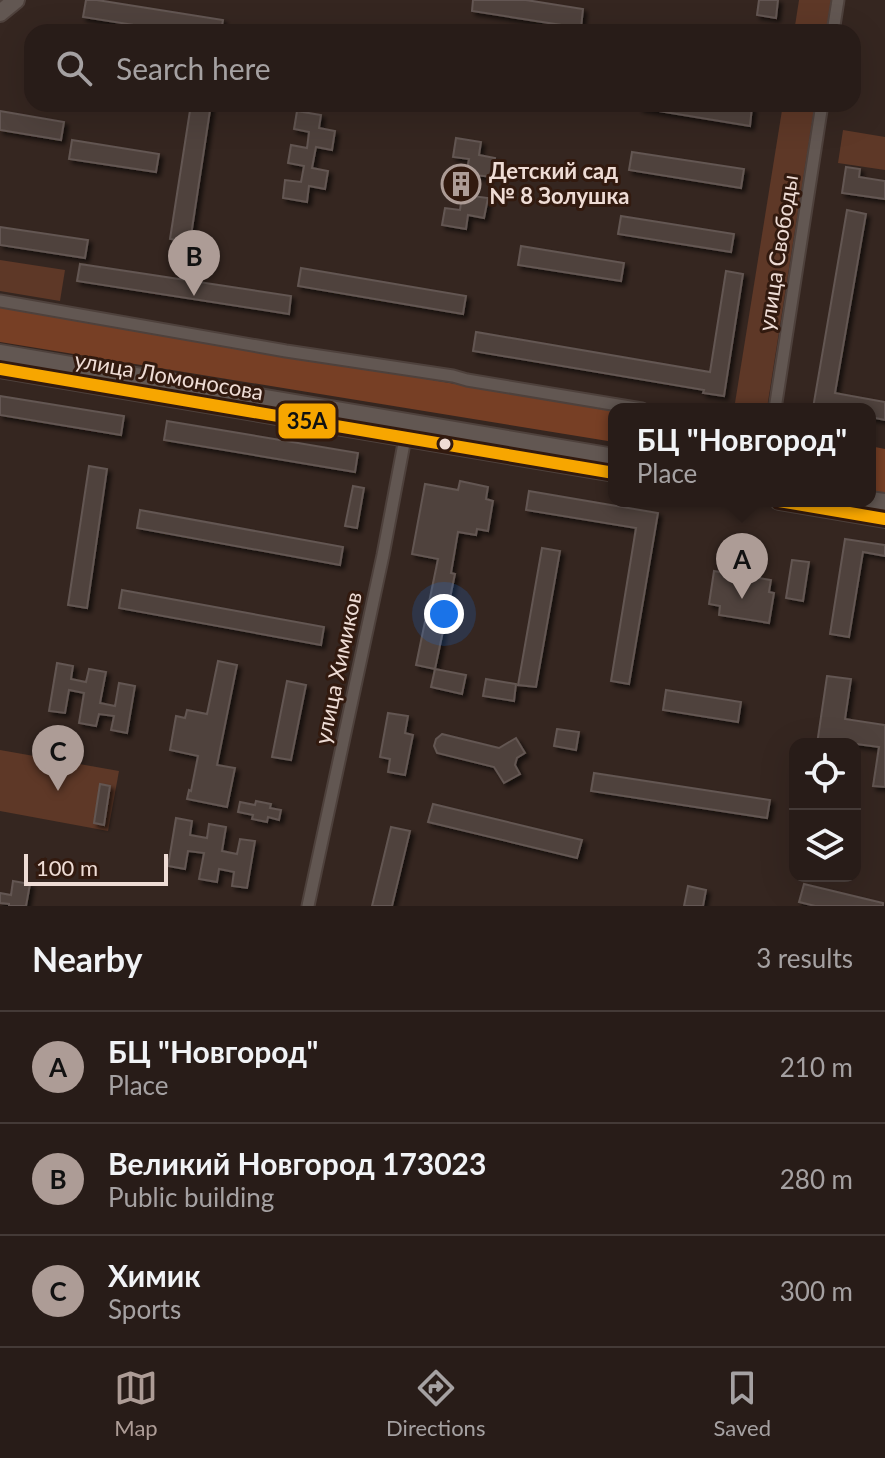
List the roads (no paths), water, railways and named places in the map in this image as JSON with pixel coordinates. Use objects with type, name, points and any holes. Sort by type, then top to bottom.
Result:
[{"type":"main road","points":[[0,13],[16,0]]},
{"type":"main road","name":"улица Ломоносова","points":[[0,353],[606,464]]},
{"type":"main road","name":"улица Ломоносова","points":[[0,369],[405,438],[606,464]]},
{"type":"main road","points":[[814,507],[885,519]]},
{"type":"street","points":[[834,24],[838,0]]},
{"type":"street","name":"улица Свободы","points":[[776,403],[821,112]]},
{"type":"street","points":[[0,301],[608,403]]},
{"type":"street","name":"улица Химиков","points":[[308,906],[405,438]]},
{"type":"place","name":"Детский сад № 8 Золушка","points":[[461,184]]},
{"type":"place","name":"Великий Новгород 173023","points":[[194,296]]},
{"type":"place","name":"БЦ \"Новгород\"","points":[[742,599]]},
{"type":"place","name":"Химик","points":[[58,791]]}]
